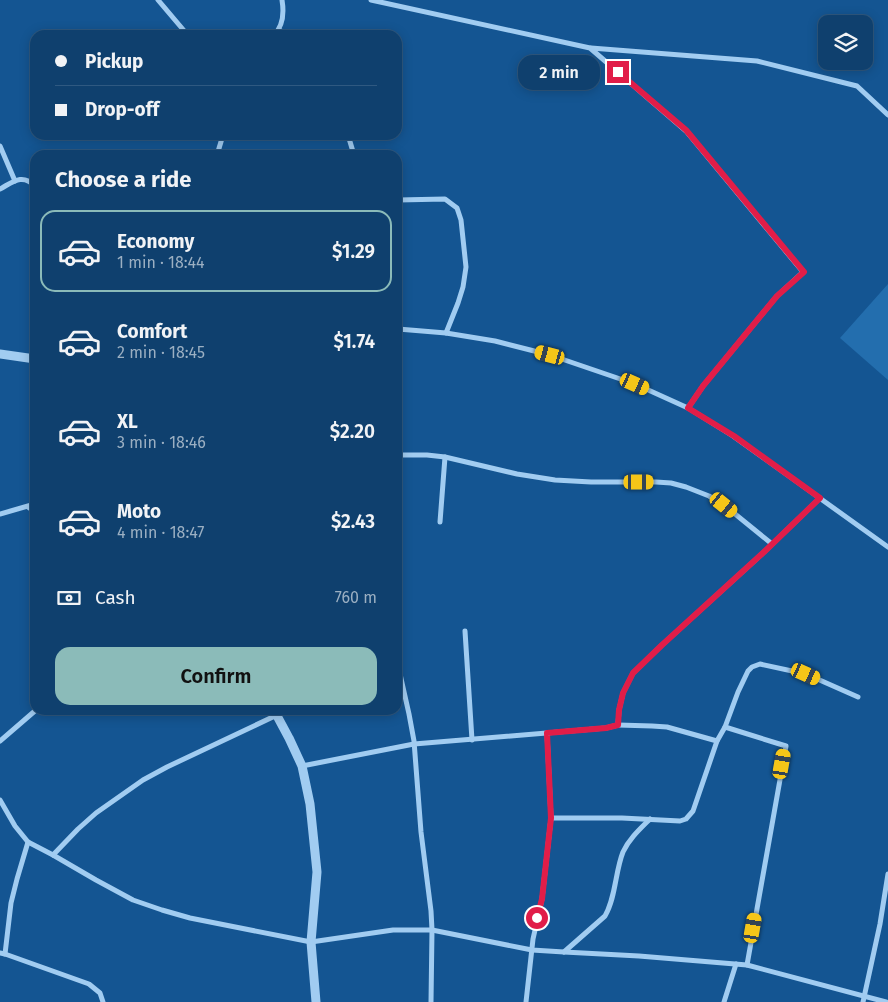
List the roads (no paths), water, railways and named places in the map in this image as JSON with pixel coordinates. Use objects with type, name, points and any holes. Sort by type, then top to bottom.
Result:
[{"type":"street","points":[[158,0],[183,30]]},
{"type":"street","points":[[279,30],[284,11],[282,0]]},
{"type":"street","points":[[371,0],[590,48],[757,60],[857,86],[888,115]]},
{"type":"street","points":[[590,48],[686,130],[804,272],[777,296],[703,386],[688,408]]},
{"type":"street","points":[[0,146],[15,181]]},
{"type":"street","points":[[0,189],[22,179],[30,182]]},
{"type":"street","points":[[402,200],[445,199],[457,208],[461,220],[466,267],[458,302],[446,332]]},
{"type":"street","points":[[402,329],[446,332],[495,341],[550,355],[635,384],[688,408],[734,436],[888,547]]},
{"type":"street","points":[[0,354],[30,358]]},
{"type":"street","points":[[402,455],[445,457],[517,474],[555,480],[671,483],[709,496],[724,505],[772,544]]},
{"type":"street","points":[[440,522],[445,457]]},
{"type":"street","points":[[618,725],[623,693],[633,673],[820,498]]},
{"type":"street","points":[[0,514],[28,507]]},
{"type":"street","points":[[465,631],[472,740]]},
{"type":"street","points":[[551,818],[680,821],[690,816],[738,692],[752,666],[760,664],[806,674],[858,698]]},
{"type":"street","points":[[402,683],[414,744],[421,832],[431,911],[431,1002]]},
{"type":"street","points":[[0,741],[30,715]]},
{"type":"street","points":[[53,855],[96,813],[143,780],[271,715]]},
{"type":"street","points":[[276,715],[302,766],[310,804],[317,872],[311,942],[316,1002]]},
{"type":"street","points":[[302,766],[414,744],[606,728],[618,725],[667,727],[718,741]]},
{"type":"street","points":[[725,727],[786,746],[747,965]]},
{"type":"street","points":[[526,1002],[535,927],[542,899],[551,818],[547,733]]},
{"type":"street","points":[[0,800],[15,826],[28,842],[133,900],[190,918],[311,942],[393,930],[432,930],[532,950],[640,956],[747,965],[863,999],[886,1002]]},
{"type":"street","points":[[564,952],[605,916],[611,901],[622,854],[627,844],[650,819]]},
{"type":"street","points":[[28,842],[11,904],[3,954],[89,984],[100,993],[103,1002]]},
{"type":"street","points":[[863,999],[880,924],[888,874]]},
{"type":"street","points":[[724,1002],[736,964]]}]
